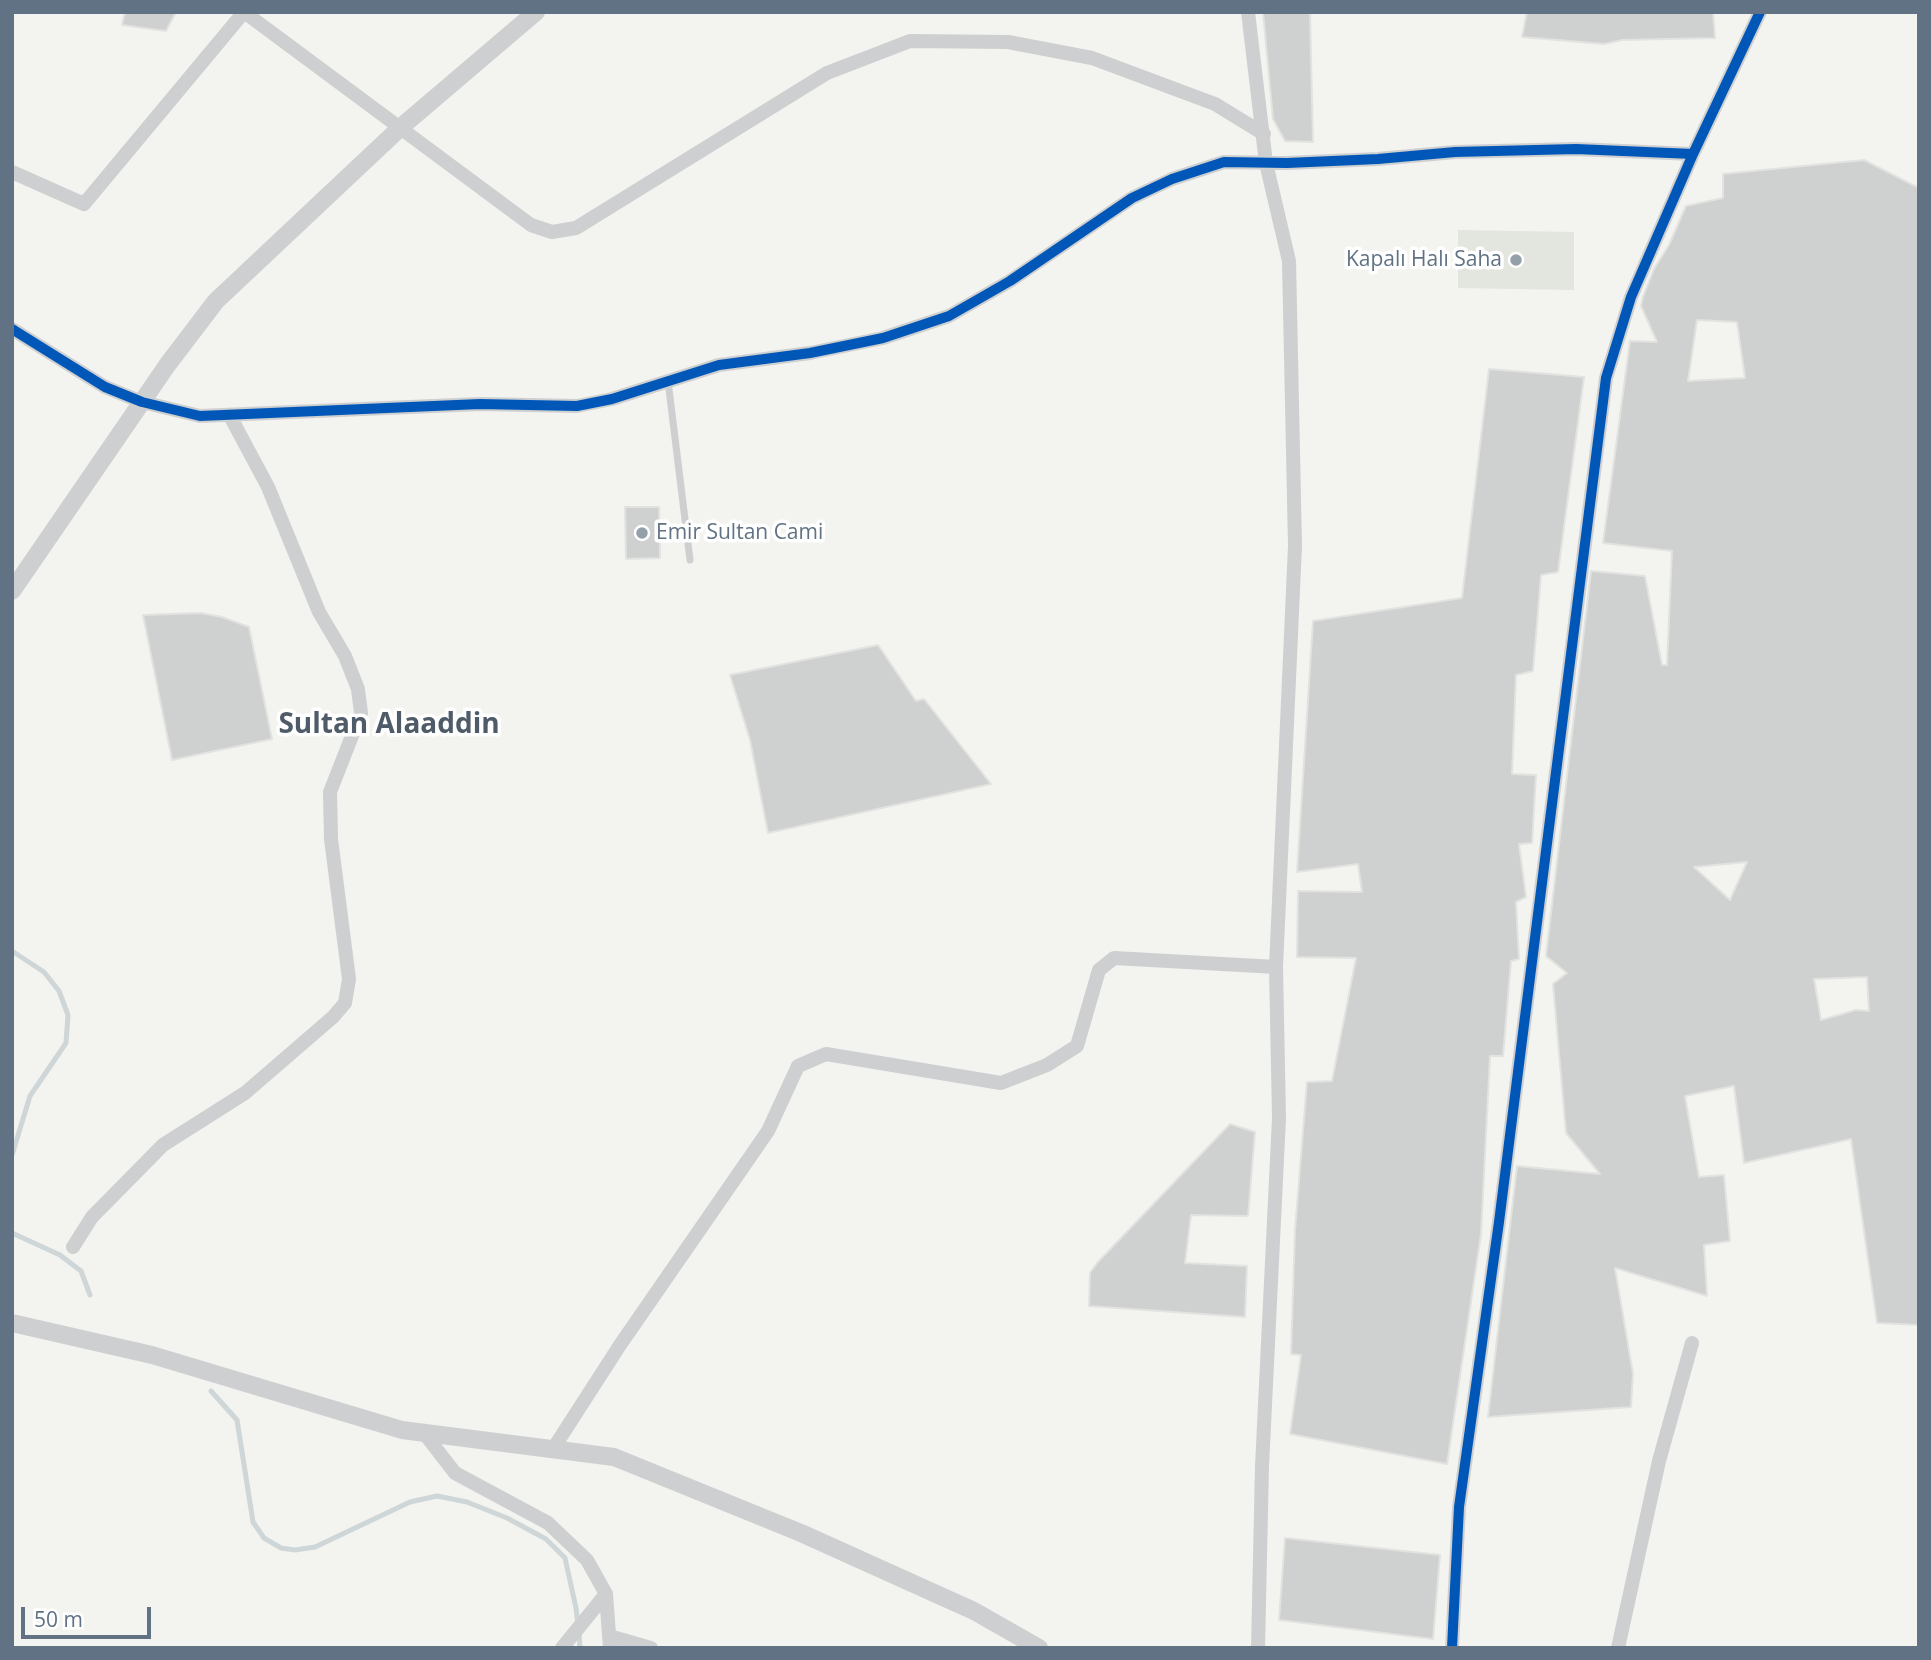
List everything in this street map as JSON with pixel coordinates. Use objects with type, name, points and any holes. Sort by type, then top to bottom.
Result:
[{"type":"street","points":[[12,172],[83,204],[244,12],[531,225],[551,232],[576,228],[827,73],[910,41],[1008,42],[1092,58],[1215,104],[1264,134]]},
{"type":"street","points":[[15,580],[216,301],[401,127],[536,12]]},
{"type":"street","points":[[1248,12],[1266,163],[1290,261],[1295,546],[1276,967],[1279,1118],[1262,1466],[1258,1648]]},
{"type":"street","points":[[1452,1648],[1458,1507],[1499,1222],[1606,378],[1631,297],[1693,154],[1760,12]]},
{"type":"street","points":[[12,329],[105,387],[142,402],[200,416],[480,404],[577,406],[612,400],[719,365],[810,353],[883,338],[949,316],[1010,281],[1132,198],[1172,179],[1224,162],[1378,159],[1455,152],[1576,149],[1693,154]]},
{"type":"street","points":[[73,1247],[92,1217],[163,1145],[245,1093],[333,1017],[345,1003],[349,979],[331,839],[330,792],[360,713],[358,689],[345,656],[319,612],[268,487],[230,416]]},
{"type":"street","points":[[553,1449],[620,1345],[768,1131],[798,1066],[826,1054],[1001,1083],[1047,1065],[1077,1046],[1099,970],[1114,958],[1276,967]]},
{"type":"street","points":[[12,1323],[152,1355],[402,1430],[614,1457],[801,1533],[974,1611],[1039,1648]]},
{"type":"street","points":[[1618,1648],[1659,1461],[1692,1343]]},
{"type":"street","points":[[424,1433],[455,1473],[548,1523],[587,1560],[606,1594],[610,1642],[651,1648]]},
{"type":"street","points":[[564,1647],[606,1594]]},
{"type":"lane","points":[[668,381],[690,560]]},
{"type":"shaded area","name":"Kapalı Halı Saha","points":[[1458,230],[1574,232],[1574,290],[1458,288]]},
{"type":"building","points":[[125,12],[176,12],[166,31],[122,25]]},
{"type":"building","points":[[1263,12],[1310,12],[1313,142],[1285,141],[1273,119]]},
{"type":"building","points":[[1527,12],[1713,12],[1715,38],[1622,40],[1604,44],[1522,37]]},
{"type":"building","points":[[1864,160],[1919,188],[1919,1325],[1877,1323],[1851,1139],[1744,1163],[1734,1086],[1685,1096],[1699,1177],[1724,1175],[1730,1241],[1704,1245],[1707,1296],[1615,1268],[1633,1374],[1631,1407],[1488,1417],[1517,1166],[1600,1174],[1566,1133],[1553,984],[1567,973],[1546,956],[1591,571],[1645,576],[1662,665],[1667,665],[1672,551],[1603,543],[1630,341],[1657,342],[1641,306],[1643,297],[1686,206],[1723,198],[1723,174]],"holes":[[[1697,320],[1737,322],[1745,378],[1688,381]],[[1747,862],[1730,900],[1694,867]],[[1867,977],[1869,1011],[1856,1010],[1821,1020],[1814,979]]]},
{"type":"building","points":[[1489,369],[1584,377],[1558,572],[1541,575],[1533,671],[1516,675],[1512,774],[1536,775],[1532,843],[1519,844],[1526,897],[1516,902],[1519,959],[1511,961],[1503,1056],[1490,1056],[1481,1234],[1447,1464],[1290,1434],[1301,1355],[1291,1354],[1295,1230],[1307,1082],[1332,1081],[1356,958],[1297,957],[1298,891],[1362,892],[1358,864],[1297,872],[1313,621],[1462,598]]},
{"type":"building","name":"Emir Sultan Cami","points":[[625,507],[659,507],[660,558],[626,559]]},
{"type":"building","points":[[201,613],[249,627],[272,739],[172,760],[143,615]]},
{"type":"building","points":[[878,645],[916,701],[924,699],[991,784],[768,833],[750,740],[730,675]]},
{"type":"building","points":[[1230,1124],[1255,1132],[1248,1216],[1191,1215],[1185,1263],[1247,1266],[1245,1317],[1089,1306],[1090,1273],[1097,1263]]},
{"type":"building","points":[[1285,1538],[1440,1555],[1433,1639],[1279,1620]]},
{"type":"waterway","points":[[12,951],[44,972],[59,991],[68,1015],[66,1043],[30,1096],[12,1155]]},
{"type":"waterway","points":[[12,1233],[60,1255],[81,1271],[90,1295]]},
{"type":"waterway","points":[[211,1391],[237,1420],[253,1522],[264,1538],[281,1548],[295,1550],[315,1547],[410,1502],[437,1496],[467,1502],[507,1518],[546,1539],[565,1558],[578,1624]]},
{"type":"waterway","points":[[579,1633],[580,1648]]},
{"type":"cycle path","points":[[1452,1648],[1459,1507],[1499,1222],[1606,378],[1631,297],[1693,154],[1760,12]]},
{"type":"cycle path","points":[[12,329],[105,387],[142,402],[200,416],[480,404],[577,406],[612,399],[719,365],[810,353],[883,338],[949,316],[1010,281],[1132,198],[1172,179],[1224,162],[1287,163],[1455,152],[1576,149],[1693,154]]},
{"type":"place","name":"Kapalı Halı Saha","points":[[1516,260]]},
{"type":"place","name":"Emir Sultan Cami","points":[[642,533]]},
{"type":"district","name":"Sultan Alaaddin","points":[[389,725]]}]
